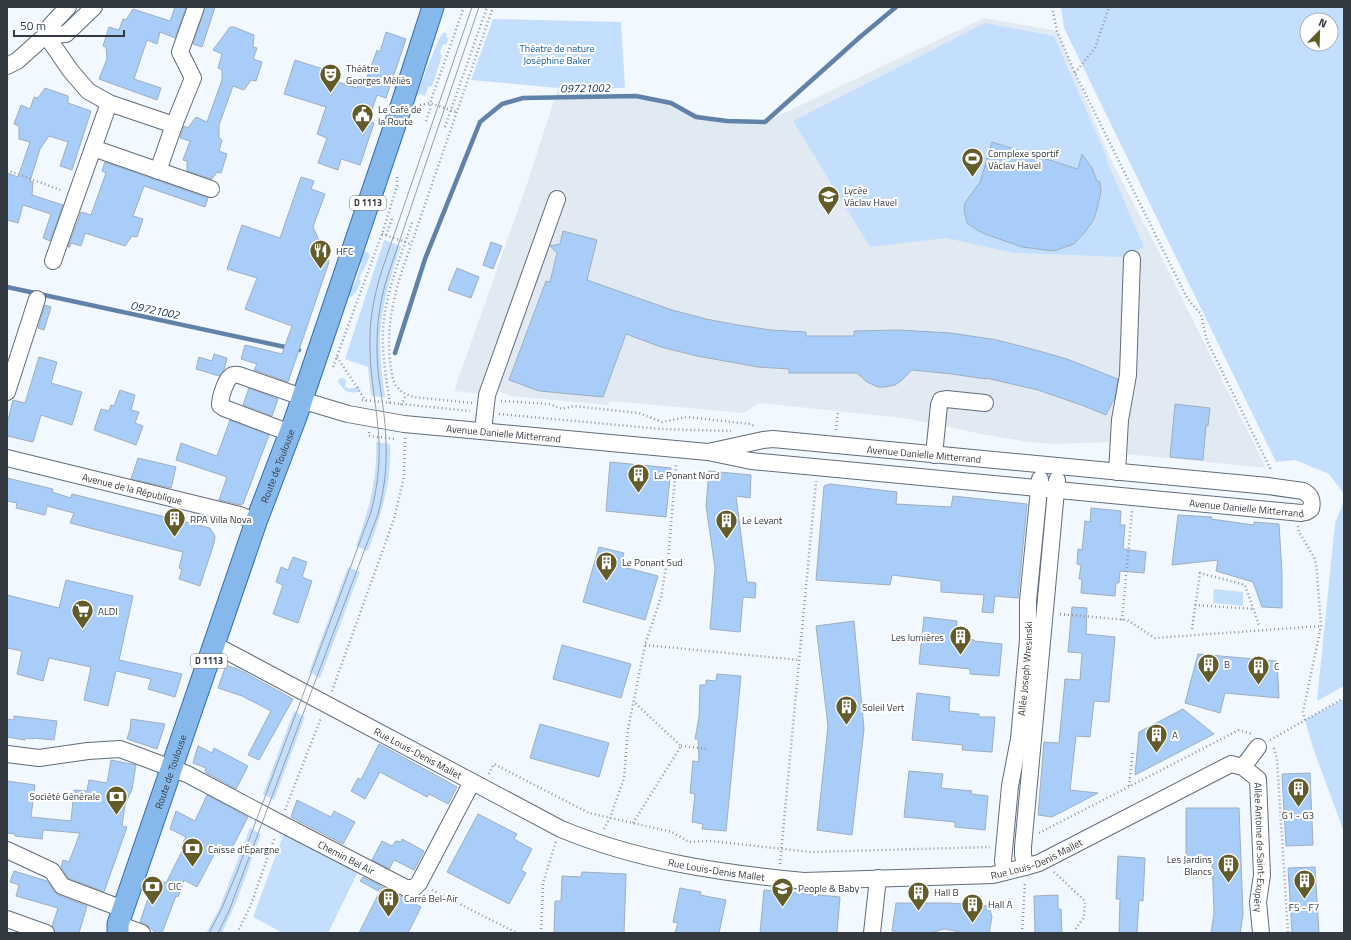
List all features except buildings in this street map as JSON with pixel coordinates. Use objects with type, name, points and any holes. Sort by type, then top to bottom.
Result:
[{"type":"main road","name":"Route de Toulouse","points":[[118,925],[256,522],[290,433],[396,122],[433,7]]},
{"type":"street","points":[[7,66],[17,61],[46,35],[51,25],[68,7]]},
{"type":"street","points":[[46,35],[66,34],[94,7]]},
{"type":"street","points":[[158,171],[174,125],[193,78],[180,52],[196,7]]},
{"type":"street","points":[[46,35],[70,70],[88,91],[109,103],[174,125]]},
{"type":"street","points":[[53,261],[109,103]]},
{"type":"street","points":[[93,148],[211,189]]},
{"type":"street","points":[[483,431],[487,395],[556,198]]},
{"type":"street","points":[[1117,472],[1120,420],[1128,375],[1132,259]]},
{"type":"street","points":[[7,392],[38,299]]},
{"type":"street","name":"Avenue Danielle Mitterrand","points":[[290,433],[224,408],[220,405],[228,377],[239,375],[302,398],[347,418],[368,418],[404,424],[708,452],[751,461],[1301,513],[1311,509],[1312,503],[1311,497],[1307,493],[1269,480],[1117,472],[773,440],[763,440],[708,452]]},
{"type":"street","points":[[934,455],[939,405],[941,400],[946,399],[985,403]]},
{"type":"street","name":"Avenue de la République","points":[[7,458],[240,515],[256,522]]},
{"type":"street","name":"Allée Joseph Wresinski","points":[[1005,872],[1003,861],[1004,847],[1010,786],[1019,739],[1028,640],[1028,601],[1041,465]]},
{"type":"street","name":"Allée Joseph Wresinski","points":[[1025,867],[1023,846],[1058,467]]},
{"type":"street","name":"Rue Louis-Denis Mallet","points":[[215,645],[476,785],[561,829],[597,844],[646,857],[712,870],[778,878],[804,880],[993,875],[1025,867],[1043,860],[1232,764],[1243,767]]},
{"type":"street","points":[[1243,767],[1264,743]]},
{"type":"street","name":"Chemin Bel Air","points":[[7,754],[38,758],[88,751],[120,749],[187,774],[406,888],[414,888],[419,883]]},
{"type":"street","name":"Allée Antoine de Saint-Exupéry","points":[[1243,767],[1258,780],[1262,876],[1258,902],[1261,933]]},
{"type":"street","points":[[419,883],[476,785]]},
{"type":"street","points":[[7,850],[52,871],[62,886],[118,925],[142,933]]},
{"type":"street","points":[[872,933],[878,878]]},
{"type":"street","points":[[7,919],[46,933]]},
{"type":"path","points":[[426,121],[430,109],[430,103],[464,7]]},
{"type":"path","points":[[445,127],[487,7]]},
{"type":"path","points":[[493,7],[393,300],[388,346],[393,380],[397,388],[406,395],[419,398],[468,403],[485,408],[505,400],[549,404],[562,409],[574,406],[639,413],[662,422],[688,417],[756,426],[752,429]]},
{"type":"path","points":[[1052,7],[1057,31],[1075,73],[1186,296],[1201,314],[1207,341],[1270,468],[1269,480]]},
{"type":"path","points":[[1075,73],[1095,48],[1109,7]]},
{"type":"path","points":[[418,111],[420,106],[430,103],[456,112]]},
{"type":"path","points":[[7,170],[76,196]]},
{"type":"path","points":[[332,371],[382,234],[384,223],[397,186],[397,170]]},
{"type":"path","points":[[386,235],[393,216]]},
{"type":"path","points":[[390,403],[384,368],[383,328],[389,292],[412,222]]},
{"type":"path","points":[[382,234],[411,244]]},
{"type":"path","points":[[337,356],[366,400],[368,418]]},
{"type":"path","points":[[237,933],[250,907],[280,823],[326,705],[380,560],[400,498],[404,477],[406,446],[401,405],[406,395]]},
{"type":"path","points":[[360,400],[401,405],[485,408],[661,429],[734,431]]},
{"type":"path","points":[[836,434],[838,411]]},
{"type":"path","points":[[597,844],[610,818],[624,778],[628,729],[645,645],[660,598],[669,550],[676,465]]},
{"type":"path","points":[[778,878],[816,478],[798,477],[800,465]]},
{"type":"path","points":[[1122,620],[1132,509]]},
{"type":"path","points":[[1297,524],[1299,532],[1315,559],[1318,573],[1321,626],[1302,712],[1305,720]]},
{"type":"path","points":[[1192,629],[1200,573],[1245,585],[1259,625]]},
{"type":"path","points":[[1195,605],[1254,609]]},
{"type":"path","points":[[1045,613],[1127,620],[1155,638],[1321,626]]},
{"type":"path","points":[[645,645],[799,660]]},
{"type":"path","points":[[1288,933],[1277,759],[1264,743],[1344,698]]},
{"type":"path","points":[[634,702],[681,746],[709,749]]},
{"type":"path","points":[[1023,846],[1028,846],[1038,833],[1238,730]]},
{"type":"path","points":[[633,823],[681,746]]},
{"type":"path","points":[[1129,786],[1133,750]]},
{"type":"path","points":[[476,785],[494,764],[589,812],[672,832],[689,842],[710,841],[811,852],[1004,847]]},
{"type":"path","points":[[541,933],[543,883],[561,829]]},
{"type":"path","points":[[1043,860],[1085,901],[1084,917],[1074,933]]},
{"type":"path","points":[[1022,933],[1025,867]]},
{"type":"path","points":[[419,883],[517,933]]},
{"type":"shaded area","name":"Lycée Václav Havel","points":[[984,18],[1057,31],[1111,160],[1163,260],[1266,468],[1125,454],[1111,442],[1054,444],[1028,442],[903,418],[759,403],[744,413],[610,401],[608,405],[510,396],[486,385],[481,394],[454,391],[527,184],[558,88],[664,102],[714,119],[765,122]]},
{"type":"green space","points":[[1061,7],[1344,7],[1344,494],[1329,474],[1295,460],[1276,462],[1064,28]]},
{"type":"green space","name":"Théatre de nature Joséphine Baker","points":[[493,19],[621,22],[625,88],[558,88],[471,80]]},
{"type":"green space","name":"Complexe sportif Václav Havel","points":[[985,23],[1054,36],[1144,247],[1122,257],[1014,253],[946,238],[870,247],[793,121]]},
{"type":"green space","points":[[444,32],[447,34],[446,37],[449,38],[446,45],[443,44],[440,52],[442,56],[432,86],[428,87],[425,96],[421,94],[416,95],[439,39]]},
{"type":"green space","points":[[384,240],[401,246],[394,265],[384,304],[380,333],[380,351],[385,397],[371,396],[368,367],[345,359]]},
{"type":"green space","points":[[364,251],[370,255],[359,279],[361,281],[358,288],[355,294],[351,297],[347,295],[348,291],[357,279],[361,264],[359,261]]},
{"type":"green space","points":[[339,379],[345,379],[346,382],[345,387],[350,389],[359,386],[360,389],[358,392],[348,392],[344,389],[338,382]]},
{"type":"green space","points":[[376,442],[390,444],[390,458],[385,498],[368,551],[356,546],[374,482]]},
{"type":"green space","points":[[1344,501],[1344,686],[1317,701],[1335,523]]},
{"type":"green space","points":[[348,567],[360,572],[320,678],[309,672]]},
{"type":"green space","points":[[1214,589],[1243,592],[1243,606],[1213,603]]},
{"type":"green space","points":[[1344,699],[1344,832],[1313,748],[1305,720]]},
{"type":"green space","points":[[294,711],[305,717],[274,800],[263,794]]},
{"type":"green space","points":[[250,828],[261,834],[237,900],[222,933],[206,933],[219,909]]},
{"type":"green space","points":[[284,833],[358,872],[328,933],[283,933],[253,917]]},
{"type":"waterway","name":"O9721002","points":[[395,353],[425,259],[480,122],[502,104],[523,98],[636,96],[671,103],[696,117],[727,121],[765,122],[860,37],[896,7]]},
{"type":"waterway","name":"O9721002","points":[[7,287],[299,350]]},
{"type":"tram line","points":[[209,933],[222,908],[237,872],[371,512],[378,477],[379,460],[378,430],[370,360],[370,328],[374,299],[382,270],[472,7]]},
{"type":"tram line","points":[[218,933],[229,911],[378,514],[385,479],[386,462],[385,426],[377,358],[377,333],[382,296],[479,7]]},
{"type":"place","name":"Théâtre Georges Méliès","points":[[330,94]]},
{"type":"place","name":"Le Café de la Route","points":[[363,134]]},
{"type":"place","name":"Complexe sportif Václav Havel","points":[[972,178]]},
{"type":"place","name":"Lycée Václav Havel","points":[[828,216]]},
{"type":"place","name":"HFC","points":[[321,270]]},
{"type":"place","name":"Le Ponant Nord","points":[[638,494]]},
{"type":"place","name":"RPA Villa Nova","points":[[174,538]]},
{"type":"place","name":"Le Levant","points":[[726,540]]},
{"type":"place","name":"Le Ponant Sud","points":[[606,582]]},
{"type":"place","name":"ALDI","points":[[82,630]]},
{"type":"place","name":"Les lumières","points":[[960,656]]},
{"type":"place","name":"B","points":[[1209,684]]},
{"type":"place","name":"C","points":[[1258,686]]},
{"type":"place","name":"Soleil Vert","points":[[846,726]]},
{"type":"place","name":"A","points":[[1156,754]]},
{"type":"place","name":"G1 - G3","points":[[1298,808]]},
{"type":"place","name":"Société Générale","points":[[116,816]]},
{"type":"place","name":"Caisse d'Épargne","points":[[193,868]]},
{"type":"place","name":"Les Jardins Blancs","points":[[1228,884]]},
{"type":"place","name":"F5 - F7","points":[[1304,900]]},
{"type":"place","name":"CIC","points":[[153,906]]},
{"type":"place","name":"People & Baby","points":[[783,908]]},
{"type":"place","name":"Hall B","points":[[919,912]]},
{"type":"place","name":"Carré Bel-Air","points":[[389,918]]},
{"type":"place","name":"Hall A","points":[[973,924]]}]
